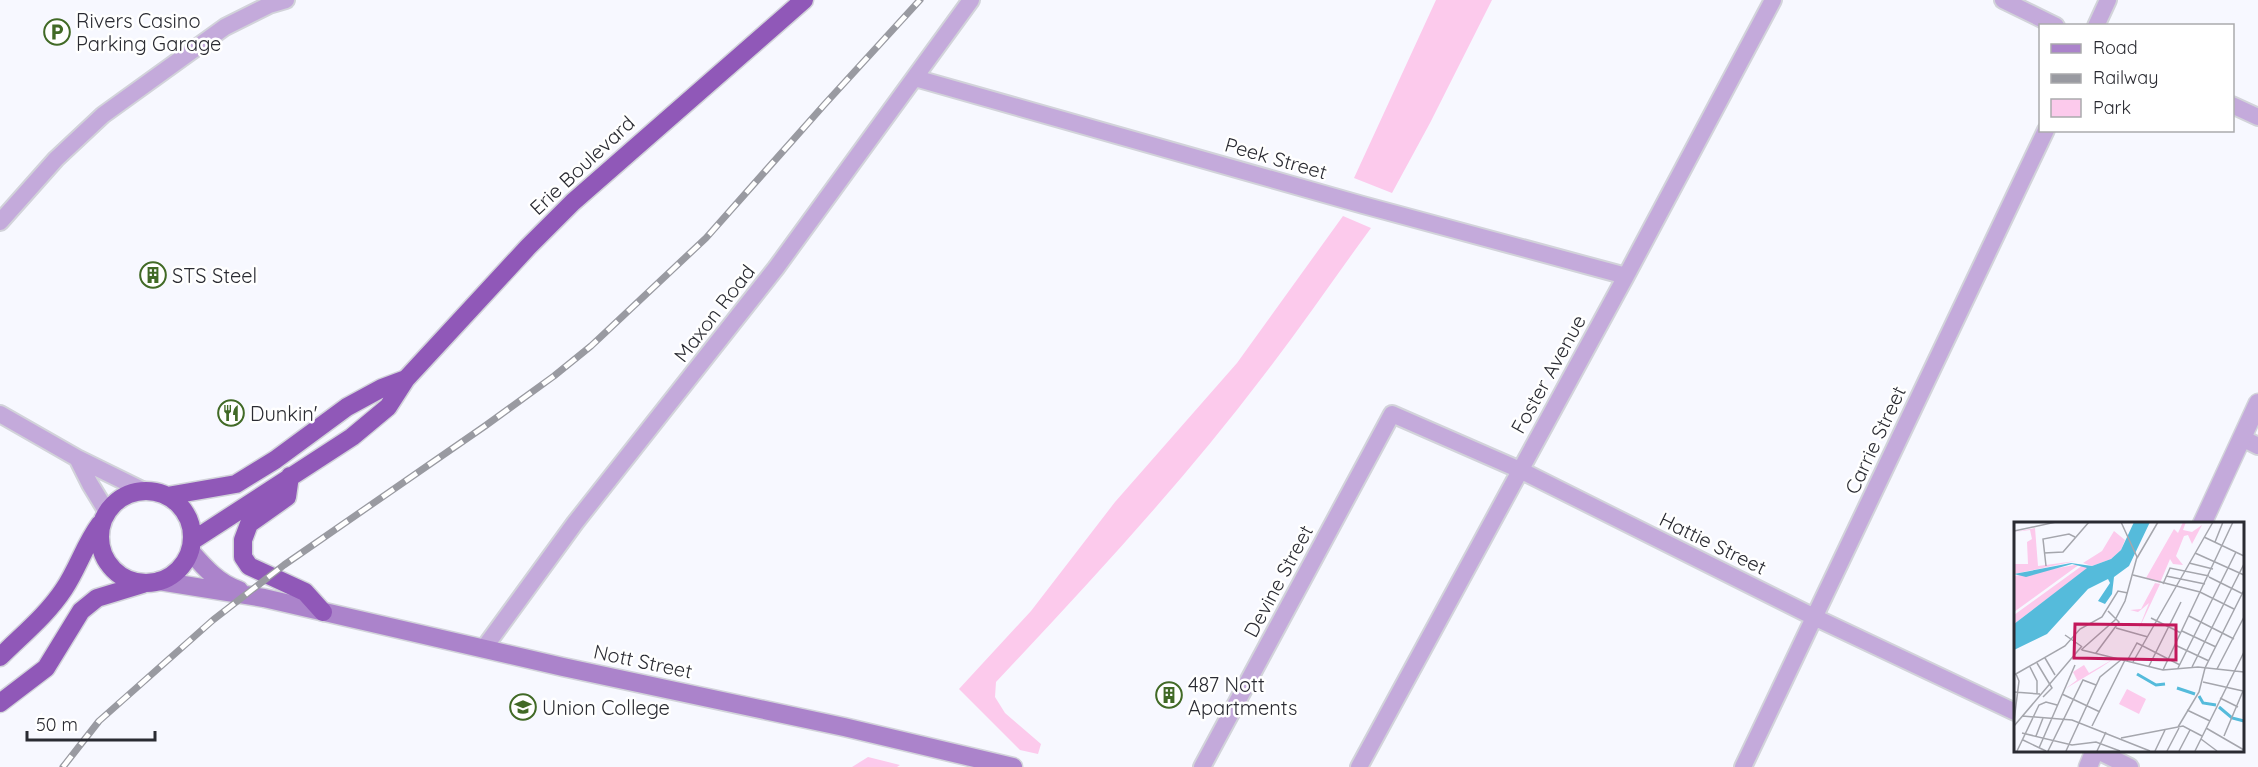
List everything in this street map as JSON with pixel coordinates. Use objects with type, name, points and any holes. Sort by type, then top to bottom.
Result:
[{"type":"highway","name":"Erie Boulevard","points":[[191,547],[358,432],[388,407],[406,379],[528,247],[573,202],[804,0]]},
{"type":"highway","name":"Erie Boulevard","points":[[167,496],[236,484],[275,460],[347,407],[382,388],[406,379]]},
{"type":"highway","points":[[291,476],[287,497],[249,524],[243,540],[243,556],[249,566],[305,592],[323,612]]},
{"type":"highway","points":[[0,657],[45,614],[63,592],[78,567],[91,536],[119,499],[131,493],[144,491],[167,496],[187,515],[191,528],[191,547],[181,567],[171,576],[97,598],[81,611],[46,668],[0,703]]},
{"type":"highway","points":[[105,516],[100,532],[100,545],[108,562],[121,576],[132,581],[152,582]]},
{"type":"main road","name":"Nott Street","points":[[191,547],[205,568],[230,587],[264,598],[563,667],[837,725],[1013,767]]},
{"type":"main road","name":"Nott Street","points":[[152,582],[264,598]]},
{"type":"street","points":[[0,222],[56,159],[104,115],[225,27],[269,5],[286,0]]},
{"type":"street","name":"Maxon Road","points":[[484,648],[575,523],[776,268],[971,0]]},
{"type":"street","name":"Foster Avenue","points":[[1359,767],[1773,0]]},
{"type":"street","points":[[2003,0],[2052,24]]},
{"type":"street","points":[[2097,24],[2108,0]]},
{"type":"street","name":"Peek Street","points":[[915,78],[1363,205],[1626,276]]},
{"type":"street","points":[[2234,106],[2258,117]]},
{"type":"street","name":"Carrie Street","points":[[1743,767],[2045,132]]},
{"type":"street","points":[[2203,522],[2250,442],[2258,403]]},
{"type":"street","points":[[0,414],[77,458],[144,491]]},
{"type":"street","name":"Hattie Street","points":[[1392,414],[1520,470],[1814,616],[2014,712]]},
{"type":"street","name":"Devine Street","points":[[1202,767],[1392,414]]},
{"type":"street","points":[[77,458],[105,516]]},
{"type":"street","points":[[2088,767],[2095,752]]},
{"type":"street","points":[[2100,752],[2130,767]]},
{"type":"green space","points":[[1436,0],[1492,0],[1392,193],[1354,178]]},
{"type":"green space","points":[[1343,216],[1371,228],[1278,357],[1201,455],[1100,570],[996,682],[995,697],[1005,713],[1041,744],[1038,754],[1020,750],[959,689],[1031,611],[1115,502],[1237,363]]},
{"type":"green space","points":[[868,757],[900,765],[897,767],[852,767]]},
{"type":"railway","points":[[63,767],[99,721],[213,620],[284,565],[485,426],[591,346],[706,238],[920,0]]},
{"type":"place","name":"Rivers Casino Parking Garage","points":[[57,32]]},
{"type":"place","name":"STS Steel","points":[[153,275]]},
{"type":"place","name":"Dunkin'","points":[[231,413]]},
{"type":"place","name":"487 Nott Apartments","points":[[1169,695]]},
{"type":"place","name":"Union College","points":[[523,707]]}]
